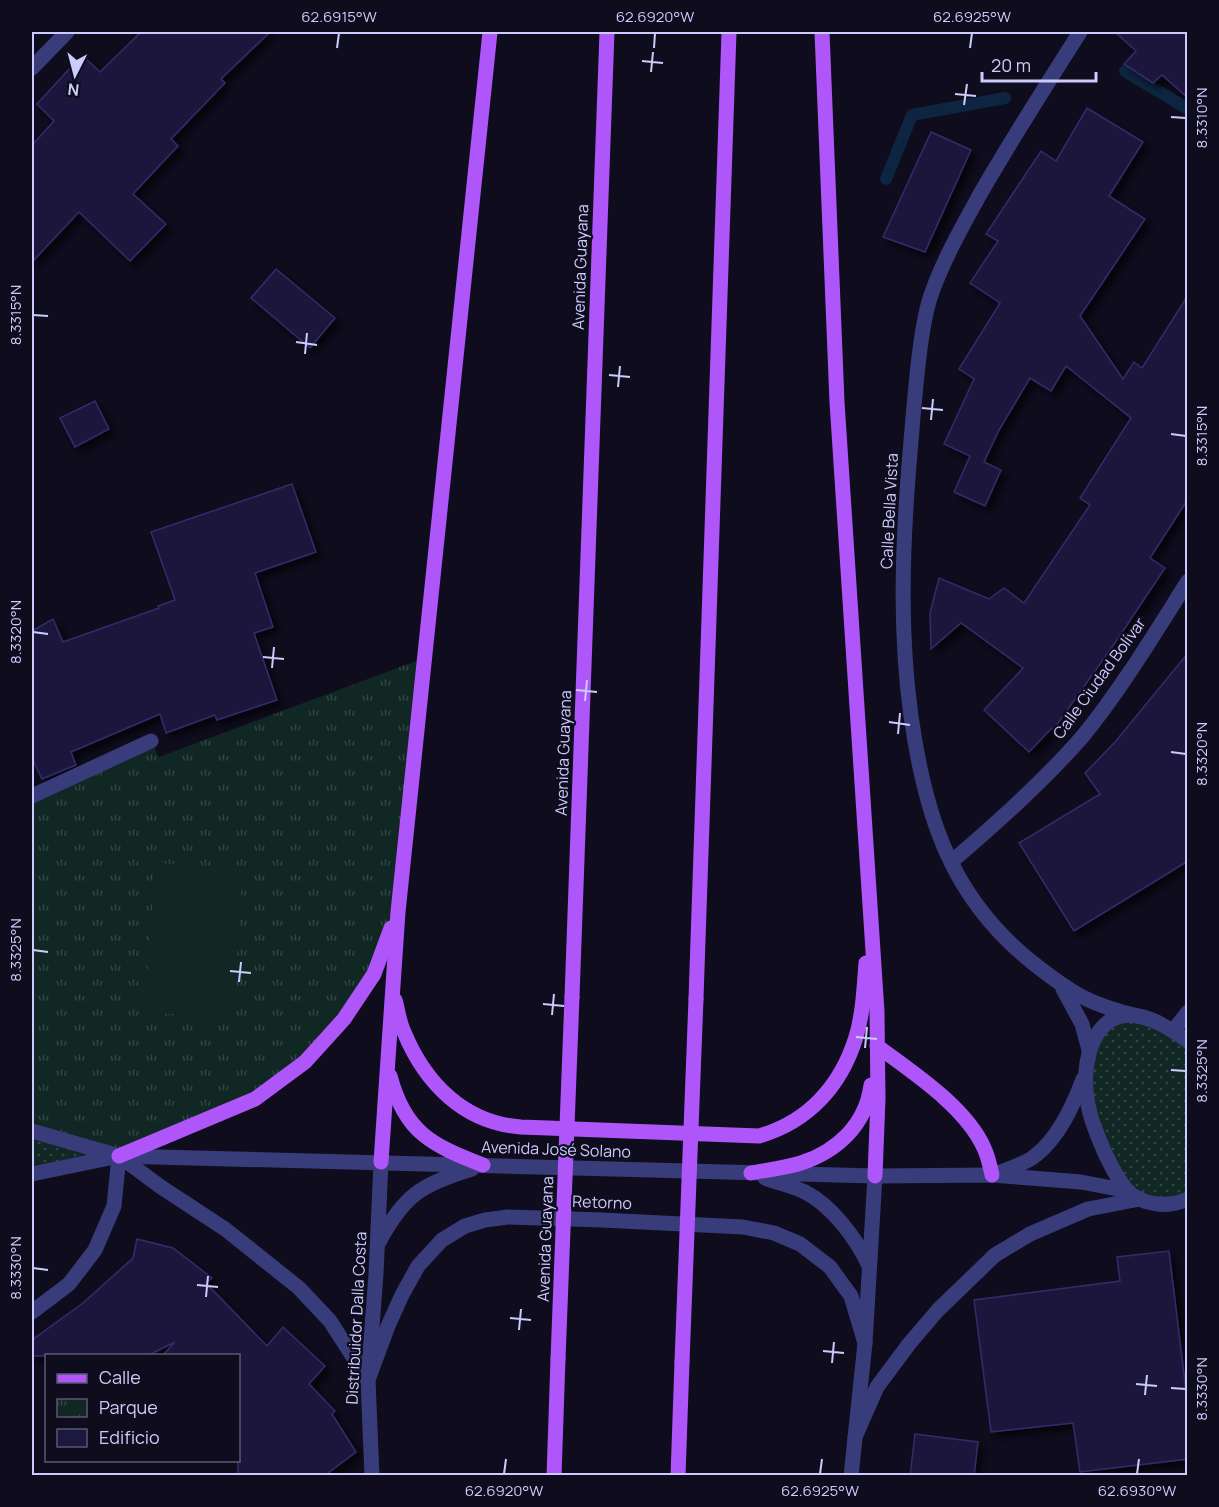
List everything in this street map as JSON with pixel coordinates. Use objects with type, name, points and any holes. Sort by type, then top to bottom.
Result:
[{"type":"main road","points":[[381,1162],[398,912],[490,32]]},
{"type":"main road","name":"Avenida Guayana","points":[[554,1476],[607,32]]},
{"type":"main road","points":[[678,1476],[729,32]]},
{"type":"main road","points":[[822,32],[837,402],[877,1046],[878,1099],[875,1176]]},
{"type":"main road","points":[[119,1156],[255,1100],[305,1062],[344,1019],[374,974],[398,912]]},
{"type":"main road","points":[[392,985],[403,1030],[419,1063],[459,1106],[485,1120],[521,1127],[759,1136],[777,1131],[820,1102],[843,1070],[856,1036],[862,1002],[870,916]]},
{"type":"main road","points":[[751,1173],[801,1163],[844,1139],[860,1120],[869,1102],[877,1046]]},
{"type":"main road","points":[[877,1046],[909,1070],[963,1117],[984,1147],[992,1175]]},
{"type":"main road","points":[[387,1062],[396,1096],[406,1117],[427,1138],[444,1150],[483,1165]]},
{"type":"street","points":[[32,68],[67,32]]},
{"type":"street","name":"Calle Bella Vista","points":[[1080,32],[952,244],[924,317],[912,413],[903,542],[903,632],[910,707],[923,788],[933,820],[951,862],[972,898],[992,925],[1017,950],[1071,992],[1098,1005],[1138,1016],[1173,1031],[1188,1041]]},
{"type":"street","name":"Calle Ciudad Bolívar","points":[[951,862],[1049,773],[1083,735],[1128,674],[1188,580]]},
{"type":"street","points":[[32,796],[151,741]]},
{"type":"street","name":"Calle Bella Vista","points":[[1059,984],[1068,996],[1082,1024],[1089,1050]]},
{"type":"street","points":[[1173,1031],[1188,1012]]},
{"type":"street","points":[[855,1437],[877,1387],[909,1344],[959,1289],[995,1255],[1030,1234],[1088,1209],[1134,1195],[1113,1169],[1091,1116],[1087,1098],[1087,1067],[1089,1050],[1095,1035],[1105,1023],[1120,1016],[1138,1016]]},
{"type":"street","name":"Avenida José Solano","points":[[992,1175],[1036,1156],[1048,1143],[1072,1106],[1087,1067]]},
{"type":"street","name":"Avenida José Solano","points":[[32,1131],[119,1156]]},
{"type":"street","points":[[32,1312],[69,1284],[95,1250],[114,1206],[119,1156]]},
{"type":"street","points":[[119,1156],[225,1229],[300,1288],[330,1322],[368,1380]]},
{"type":"street","name":"Avenida José Solano","points":[[32,1174],[119,1156],[875,1176],[992,1175],[1081,1182],[1134,1195],[1155,1204],[1170,1204],[1188,1199]]},
{"type":"street","name":"Distribuidor Dalla Costa","points":[[372,1476],[368,1380],[381,1162]]},
{"type":"street","points":[[377,1246],[402,1205],[421,1189],[438,1179],[483,1165]]},
{"type":"street","points":[[751,1173],[806,1193],[826,1208],[846,1228],[861,1249],[870,1268]]},
{"type":"street","points":[[851,1476],[865,1343],[875,1176]]},
{"type":"street","name":"Retorno","points":[[368,1380],[388,1326],[418,1266],[442,1240],[465,1226],[507,1217],[743,1227],[774,1233],[800,1244],[830,1267],[850,1296],[865,1343]]},
{"type":"green space","points":[[424,658],[398,912],[344,1019],[255,1099],[119,1156],[32,1131],[32,796],[151,741],[159,757]]},
{"type":"green space","points":[[155,863],[243,869],[232,1018],[145,1012]]},
{"type":"green space","points":[[1120,1016],[1187,1041],[1188,1199],[1155,1204],[1113,1169],[1086,1082],[1105,1023]]},
{"type":"green space","points":[[32,1131],[119,1156],[32,1174]]},
{"type":"building","points":[[141,32],[270,32],[221,79],[225,83],[171,139],[178,146],[133,194],[166,224],[130,261],[79,212],[32,262],[32,145],[54,121],[37,104],[82,55],[100,72]]},
{"type":"building","points":[[1115,32],[1188,32],[1188,98],[1162,75],[1153,83],[1124,64],[1136,51]]},
{"type":"building","points":[[1087,108],[1143,142],[1109,196],[1145,219],[1080,316],[1123,379],[1134,362],[1142,368],[1188,295],[1188,499],[1150,558],[1165,568],[1053,730],[1052,728],[1029,752],[984,710],[1023,668],[961,623],[931,649],[930,613],[939,578],[989,599],[1004,588],[1024,603],[1090,505],[1080,498],[1131,418],[1066,366],[1051,391],[1030,378],[999,430],[984,462],[1001,470],[985,506],[954,492],[970,456],[944,444],[974,379],[959,369],[1000,303],[970,283],[998,241],[986,234],[1041,151],[1056,161]]},
{"type":"building","points":[[931,132],[971,150],[925,252],[883,237]]},
{"type":"building","points":[[276,269],[335,318],[310,348],[251,298]]},
{"type":"building","points":[[95,401],[109,429],[75,447],[60,418]]},
{"type":"building","points":[[292,484],[316,552],[255,573],[273,627],[254,633],[277,700],[217,720],[215,715],[166,733],[160,714],[71,752],[76,765],[42,779],[32,758],[32,631],[53,619],[63,642],[159,608],[158,606],[175,600],[151,532]]},
{"type":"building","points":[[1188,653],[1188,861],[1074,931],[1019,843],[1100,794],[1085,773],[1115,742]]},
{"type":"building","points":[[137,1239],[173,1248],[212,1278],[206,1283],[267,1346],[283,1327],[325,1366],[309,1384],[335,1411],[332,1414],[356,1452],[324,1476],[238,1476],[240,1354],[164,1354],[175,1342],[151,1354],[32,1356],[32,1340],[83,1303],[133,1258]]},
{"type":"building","points":[[1169,1251],[1188,1407],[1188,1459],[1080,1472],[1073,1423],[991,1432],[974,1300],[1120,1281],[1117,1257]]},
{"type":"building","points":[[915,1434],[978,1442],[974,1476],[910,1476]]},
{"type":"waterway","points":[[1125,71],[1188,109]]},
{"type":"waterway","points":[[886,179],[912,115],[1005,98]]}]
